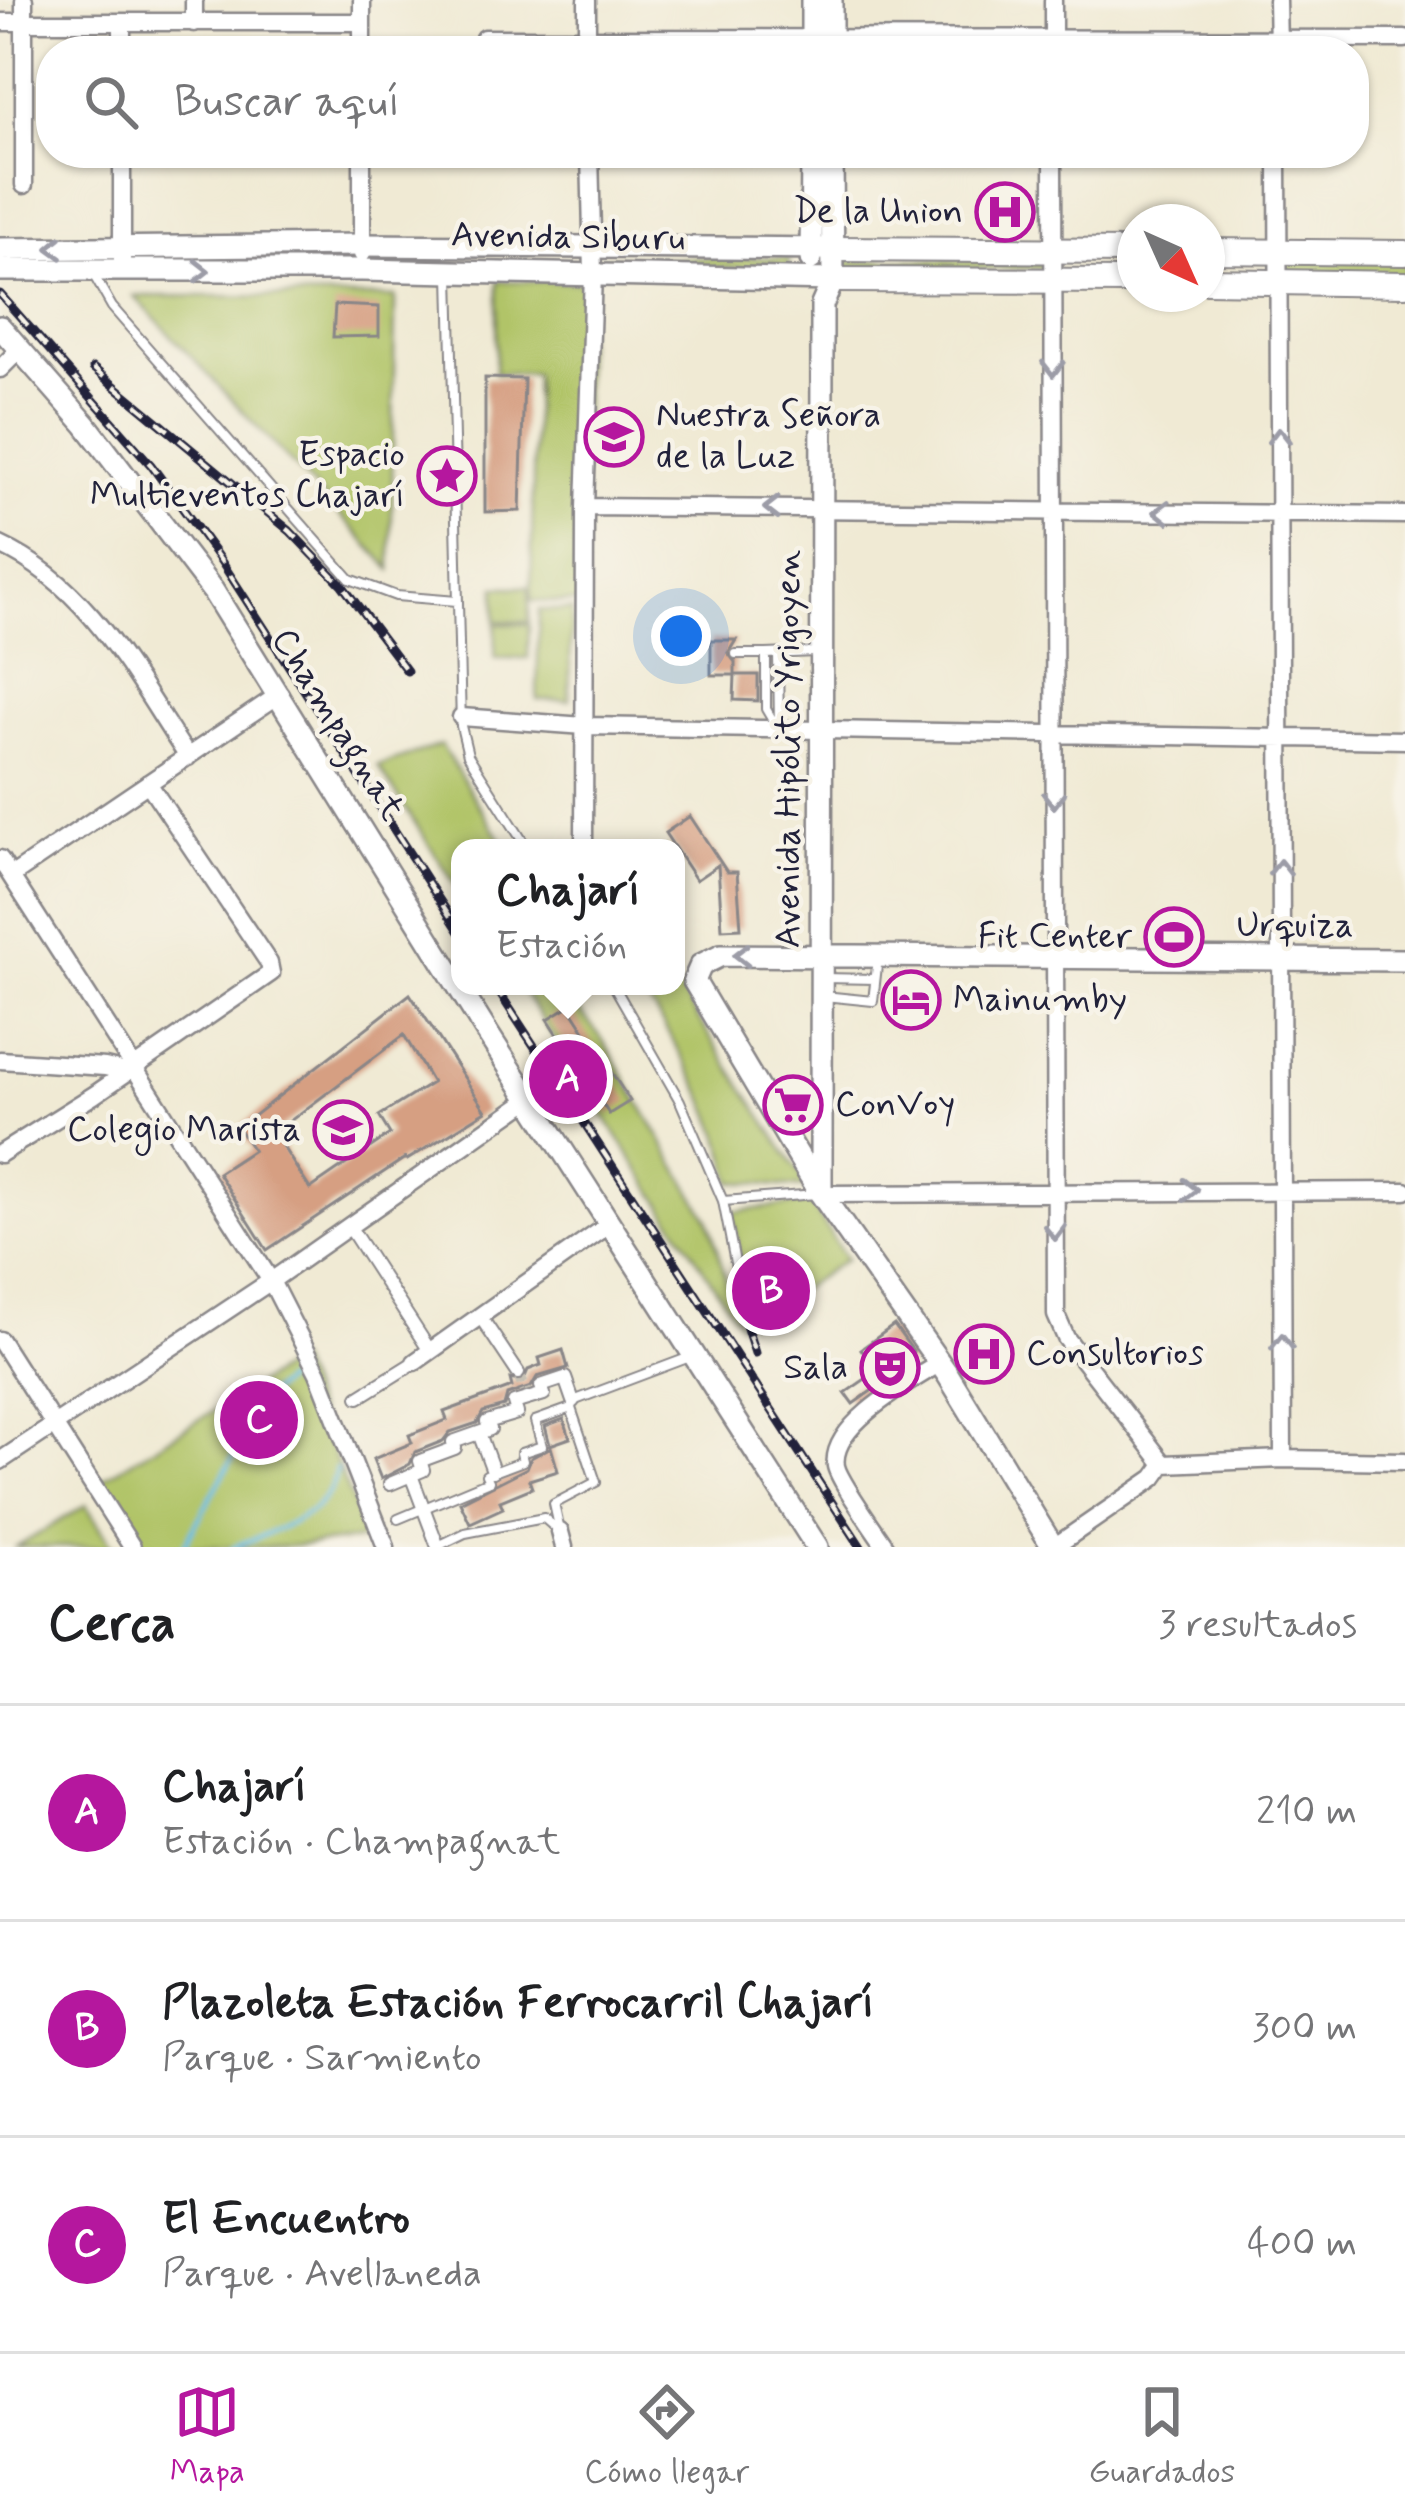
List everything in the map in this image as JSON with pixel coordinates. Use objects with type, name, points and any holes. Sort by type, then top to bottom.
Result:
[{"type":"main road","name":"Avenida Siburu","points":[[821,249],[1117,251]]},
{"type":"main road","points":[[1225,251],[1405,253]]},
{"type":"main road","name":"Avenida Siburu","points":[[822,280],[1117,280]]},
{"type":"main road","points":[[1225,281],[1405,284]]},
{"type":"street","points":[[24,0],[24,185]]},
{"type":"street","points":[[194,0],[194,22]]},
{"type":"street","points":[[362,0],[362,36]]},
{"type":"street","points":[[587,0],[587,36]]},
{"type":"street","points":[[812,0],[820,36]]},
{"type":"street","points":[[824,36],[831,0]]},
{"type":"street","points":[[1053,0],[1053,36]]},
{"type":"street","points":[[1277,0],[1278,36]]},
{"type":"street","points":[[0,22],[362,22]]},
{"type":"street","points":[[122,22],[122,36]]},
{"type":"street","points":[[1369,41],[1405,39]]},
{"type":"street","points":[[122,168],[122,271]]},
{"type":"street","points":[[361,270],[362,168]]},
{"type":"street","points":[[584,839],[590,168]]},
{"type":"street","name":"Avenida Hipólito Yrigoyen","points":[[813,168],[822,280],[821,1194]]},
{"type":"street","name":"Avenida Hipólito Yrigoyen","points":[[821,249],[830,168]]},
{"type":"street","points":[[1053,168],[1056,1315],[1066,1338],[1164,1464]]},
{"type":"street","points":[[1278,168],[1283,1459]]},
{"type":"street","name":"Avenida Siburu","points":[[0,249],[362,244],[821,249]]},
{"type":"street","name":"Avenida Siburu","points":[[0,270],[361,270],[822,280]]},
{"type":"street","name":"Champagnat","points":[[0,326],[86,425],[213,590],[451,971]]},
{"type":"street","points":[[0,369],[19,350]]},
{"type":"street","points":[[585,507],[1405,515]]},
{"type":"street","points":[[0,545],[49,575],[97,620],[188,757]]},
{"type":"street","points":[[280,694],[148,783],[4,866],[130,1070],[271,1281],[378,1490],[388,1532],[371,1547]]},
{"type":"street","points":[[461,717],[585,726],[1405,740]]},
{"type":"street","points":[[0,1154],[272,974],[148,783]]},
{"type":"street","name":"Urquiza","points":[[821,1194],[694,981],[701,965],[721,955],[821,976],[878,956],[1405,960]]},
{"type":"street","name":"Champagnat","points":[[466,995],[814,1545]]},
{"type":"street","points":[[0,1060],[130,1070]]},
{"type":"street","points":[[0,1461],[271,1281],[530,1099]]},
{"type":"street","points":[[821,1194],[1405,1191]]},
{"type":"street","points":[[821,1194],[940,1363],[1054,1547],[1154,1478],[1164,1464]]},
{"type":"street","points":[[332,1408],[422,1356],[610,1224]]},
{"type":"street","points":[[349,1226],[422,1356]]},
{"type":"street","points":[[480,1316],[518,1373]]},
{"type":"street","points":[[0,1340],[132,1547]]},
{"type":"street","points":[[886,1547],[836,1467],[838,1443],[863,1415],[940,1363]]},
{"type":"street","points":[[378,1490],[424,1470],[420,1461],[455,1448],[453,1442],[490,1430],[488,1423],[517,1413],[514,1403],[544,1394],[541,1386],[566,1378],[572,1405]]},
{"type":"street","points":[[478,1433],[494,1472]]},
{"type":"street","points":[[1164,1464],[1283,1459],[1405,1462]]},
{"type":"street","points":[[411,1475],[438,1546]]},
{"type":"lane","points":[[92,271],[112,307],[350,579],[396,596],[457,601]]},
{"type":"lane","points":[[450,272],[461,717],[468,755],[521,839]]},
{"type":"lane","points":[[736,654],[823,651]]},
{"type":"lane","points":[[766,654],[766,709],[779,730]]},
{"type":"lane","points":[[778,654],[779,730]]},
{"type":"lane","points":[[821,976],[873,1001],[878,956]]},
{"type":"lane","points":[[821,976],[875,980]]},
{"type":"lane","points":[[619,995],[680,1101],[723,1201],[746,1319]]},
{"type":"lane","points":[[723,1201],[821,1194]]},
{"type":"lane","points":[[388,1532],[424,1509],[489,1481],[486,1475],[523,1461],[521,1454],[542,1446],[535,1421],[695,1356]]},
{"type":"lane","points":[[531,1397],[543,1418]]},
{"type":"lane","points":[[562,1540],[554,1504],[596,1482],[572,1405]]},
{"type":"lane","points":[[438,1546],[465,1533],[544,1518],[562,1540]]},
{"type":"green space","points":[[603,258],[789,258],[789,268],[602,268]]},
{"type":"green space","points":[[1287,259],[1405,261],[1405,277],[1286,275]]},
{"type":"green space","points":[[1049,260],[1049,268],[838,269],[838,261]]},
{"type":"green space","points":[[498,281],[586,282],[581,603],[531,601],[535,374],[495,373]]},
{"type":"green space","points":[[134,296],[395,297],[391,569]]},
{"type":"green space","points":[[496,587],[529,587],[529,622],[496,621]]},
{"type":"green space","points":[[539,610],[572,610],[569,700],[537,700]]},
{"type":"green space","points":[[496,624],[529,624],[528,658],[495,658]]},
{"type":"green space","points":[[441,745],[500,839],[451,839],[451,878],[378,766]]},
{"type":"green space","points":[[526,995],[566,995],[601,1037],[708,1219],[740,1325]]},
{"type":"green space","points":[[645,995],[683,995],[809,1188],[732,1182],[717,1129],[682,1056]]},
{"type":"green space","points":[[810,1202],[846,1259],[750,1323],[732,1212]]},
{"type":"green space","points":[[296,1360],[367,1539],[279,1547],[141,1547],[101,1480]]},
{"type":"green space","points":[[86,1505],[113,1547],[17,1547]]},
{"type":"building","points":[[335,305],[379,307],[379,336],[333,337]]},
{"type":"building","points":[[485,378],[524,379],[520,511],[485,512]]},
{"type":"building","points":[[711,640],[736,640],[728,653],[735,662],[735,675],[711,675]]},
{"type":"building","points":[[735,675],[758,675],[758,701],[734,700]]},
{"type":"building","points":[[690,816],[727,872],[737,872],[741,928],[722,929],[718,865],[696,880],[685,863],[685,839],[669,839],[665,833]]},
{"type":"building","points":[[410,994],[486,1111],[405,1158],[267,1250],[218,1173],[253,1150],[238,1128]],"holes":[[[404,1035],[432,1083],[379,1116],[390,1134],[310,1189],[274,1133]]]},
{"type":"building","points":[[569,1006],[630,1101],[609,1114],[548,1019]]},
{"type":"building","name":"ConVoy","points":[[800,1081],[800,1118],[779,1095]]},
{"type":"building","points":[[894,1325],[913,1351],[911,1363],[853,1404],[845,1393],[877,1371],[861,1349]]},
{"type":"building","name":"Consultorios","points":[[991,1332],[1007,1355],[977,1375],[961,1353]]},
{"type":"building","points":[[563,1350],[568,1368],[537,1377],[531,1387],[507,1395],[504,1406],[483,1412],[477,1423],[415,1452],[410,1464],[381,1479],[373,1459],[412,1443],[409,1435],[447,1420],[444,1412],[512,1387],[510,1379],[523,1382],[528,1370],[541,1365],[539,1358]]},
{"type":"building","points":[[564,1419],[570,1438],[550,1445],[545,1426]]},
{"type":"building","points":[[551,1447],[558,1471],[529,1480],[532,1488],[500,1501],[503,1508],[470,1523],[460,1502],[527,1468],[531,1458]]},
{"type":"waterway","points":[[183,1547],[269,1393],[295,1373]]},
{"type":"waterway","points":[[233,1547],[311,1511],[332,1485],[336,1469]]},
{"type":"tunnel","points":[[518,1373],[527,1396]]},
{"type":"railway","points":[[0,294],[151,465],[221,561],[451,918]]},
{"type":"railway","points":[[93,368],[290,531],[342,585],[407,671]]},
{"type":"railway","points":[[501,995],[861,1547]]},
{"type":"railway","points":[[732,1282],[755,1353]]},
{"type":"place","name":"De la Union","points":[[1005,212]]},
{"type":"place","name":"Nuestra Señora de la Luz","points":[[614,437]]},
{"type":"place","name":"Espacio Multieventos Chajarí","points":[[447,476]]},
{"type":"place","name":"Fit Center","points":[[1174,937]]},
{"type":"place","name":"Mainumby","points":[[911,1000]]},
{"type":"place","name":"Chajarí","points":[[568,1079]]},
{"type":"place","name":"ConVoy","points":[[793,1105]]},
{"type":"place","name":"Colegio Marista","points":[[343,1130]]},
{"type":"place","name":"Plazoleta Estación Ferrocarril Chajarí","points":[[771,1291]]},
{"type":"place","name":"Consultorios","points":[[984,1354]]},
{"type":"place","name":"Sala","points":[[890,1368]]},
{"type":"place","name":"El Encuentro","points":[[259,1420]]}]
